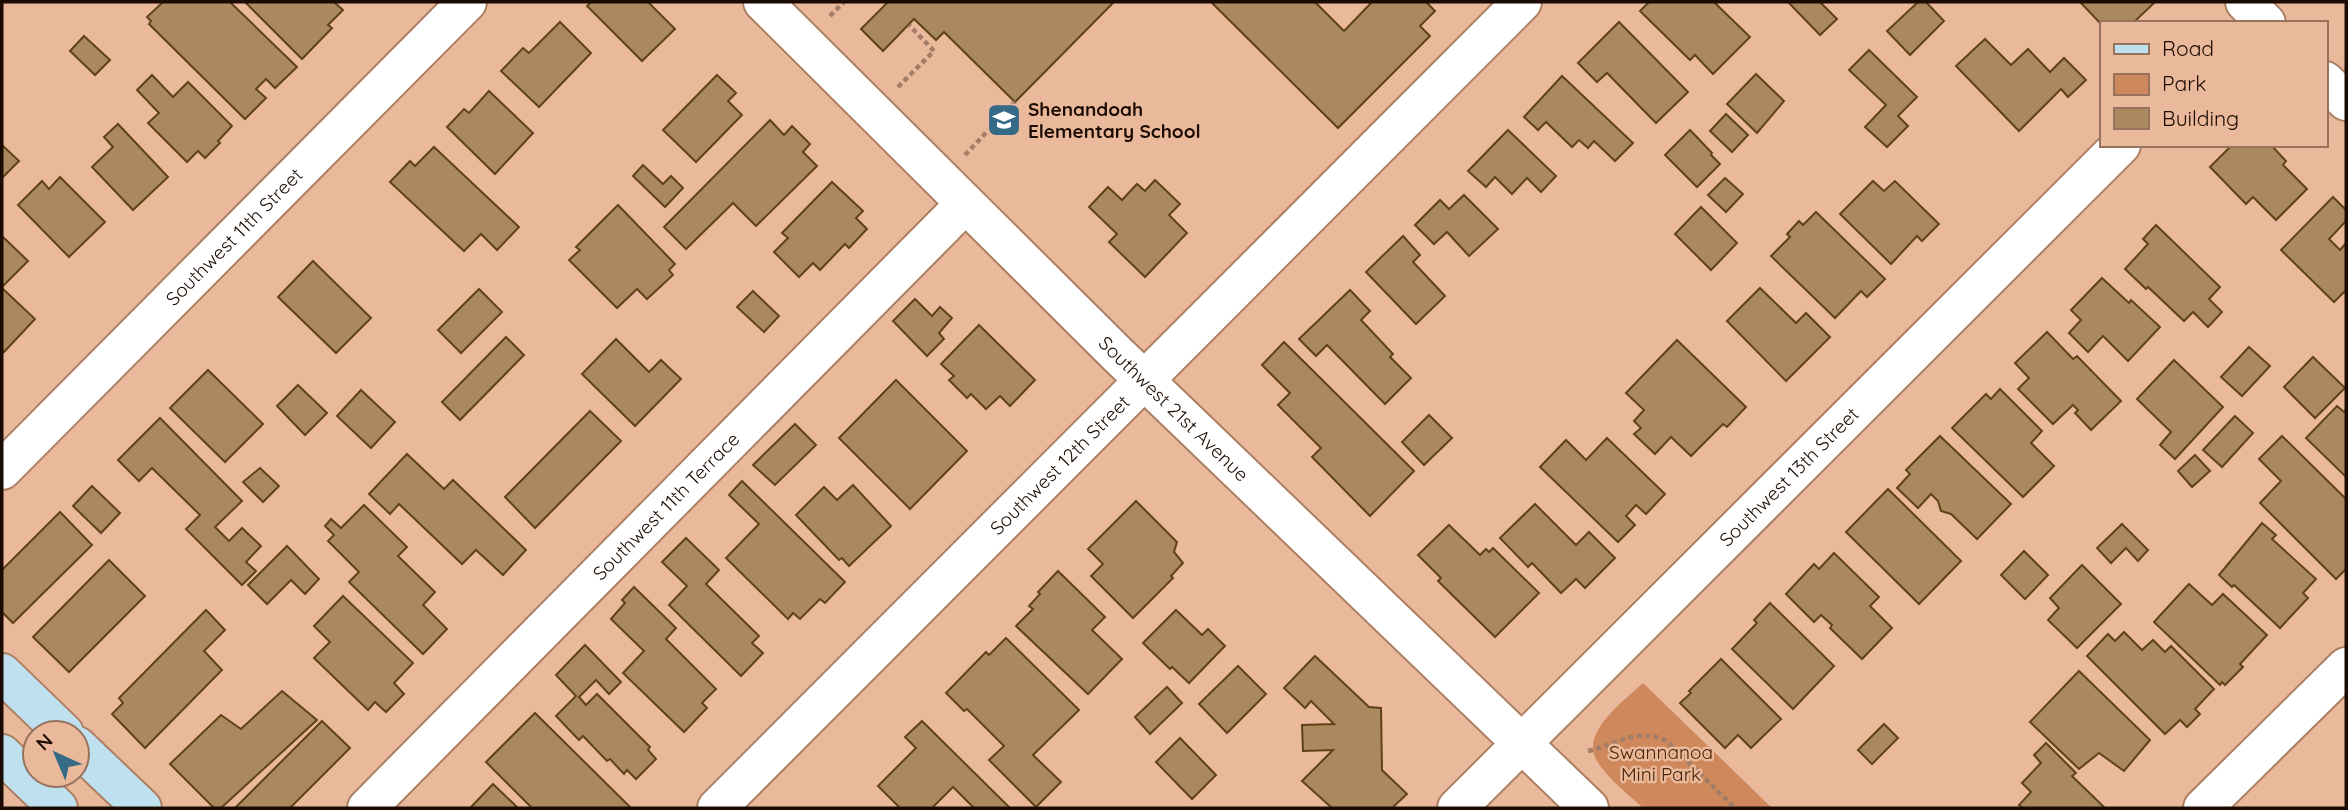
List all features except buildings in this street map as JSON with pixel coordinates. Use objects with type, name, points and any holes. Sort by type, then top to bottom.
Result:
[{"type":"main road","points":[[2,673],[50,719]]},
{"type":"main road","points":[[2,754],[58,808]]},
{"type":"main road","points":[[91,760],[138,807]]},
{"type":"street","name":"Southwest 11th Street","points":[[2,470],[467,2]]},
{"type":"street","name":"Southwest 21st Avenue","points":[[763,2],[1145,381],[1589,808]]},
{"type":"street","name":"Southwest 12th Street","points":[[717,808],[1145,381],[1510,6]]},
{"type":"street","points":[[2327,83],[2346,101]]},
{"type":"street","name":"Southwest 13th Street","points":[[1457,808],[2119,147]]},
{"type":"street","name":"Southwest 11th Terrace","points":[[367,808],[965,204]]},
{"type":"street","points":[[2203,808],[2346,667]]},
{"type":"path","points":[[827,18],[844,2]]},
{"type":"path","points":[[895,90],[934,51],[909,24]]},
{"type":"path","points":[[966,153],[1015,102]]},
{"type":"path","points":[[1588,751],[1632,736],[1657,736],[1667,741],[1735,808]]},
{"type":"green space","name":"Swannanoa Mini Park","points":[[1643,683],[1772,808],[1643,808],[1618,786],[1597,761],[1593,750],[1594,739],[1606,718]]},
{"type":"place","name":"Shenandoah Elementary School","points":[[1004,120]]}]
